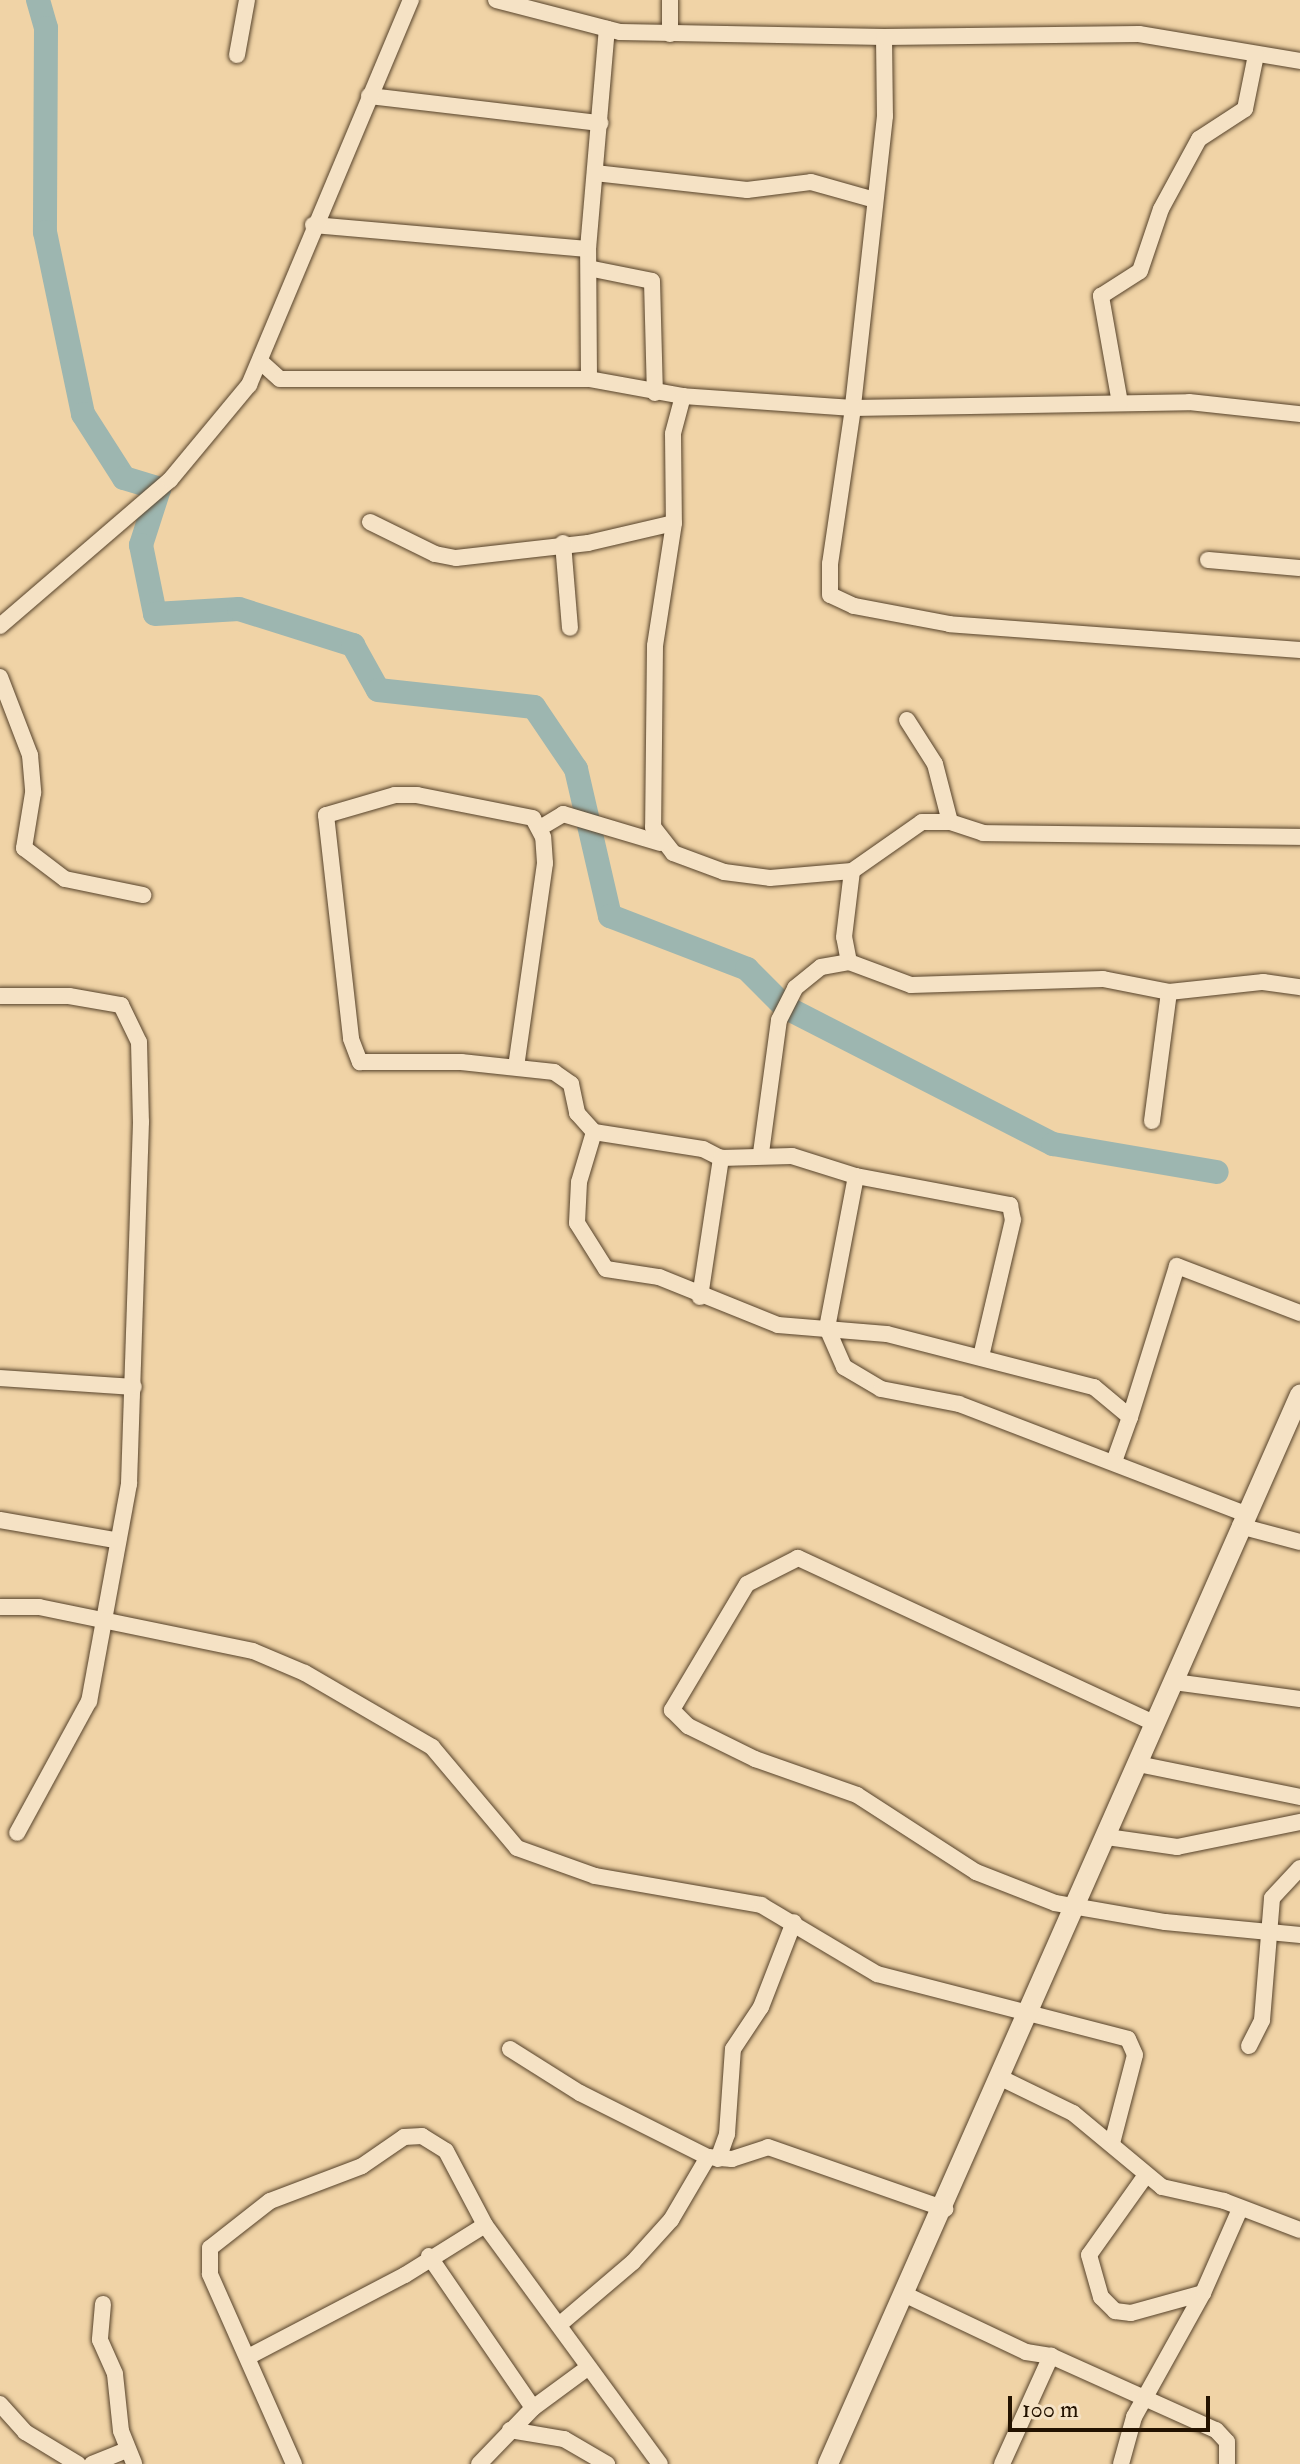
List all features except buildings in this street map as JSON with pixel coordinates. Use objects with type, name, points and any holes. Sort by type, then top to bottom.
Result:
[{"type":"street","points":[[237,55],[247,0]]},
{"type":"street","points":[[0,626],[154,495],[199,452],[261,362],[313,225],[411,0]]},
{"type":"street","points":[[496,0],[607,29],[670,34],[884,37],[1139,34],[1300,61]]},
{"type":"street","points":[[670,0],[670,34]]},
{"type":"street","points":[[589,379],[593,269],[588,249],[607,29]]},
{"type":"street","points":[[884,37],[885,116],[830,595],[854,606],[950,624],[1300,650]]},
{"type":"street","points":[[1120,403],[1101,296],[1140,271],[1161,209],[1199,139],[1245,109],[1256,55]]},
{"type":"street","points":[[369,96],[600,123]]},
{"type":"street","points":[[595,173],[747,190],[811,182],[875,200]]},
{"type":"street","points":[[313,225],[588,249]]},
{"type":"street","points":[[593,269],[652,281],[655,393]]},
{"type":"street","points":[[261,362],[280,379],[318,374],[465,383],[589,379],[655,393],[853,408],[1189,402],[1300,414]]},
{"type":"street","points":[[660,843],[653,827],[656,617],[674,523],[673,434],[683,396]]},
{"type":"street","points":[[370,522],[435,554],[456,558],[674,523]]},
{"type":"street","points":[[563,543],[570,628]]},
{"type":"street","points":[[1208,560],[1300,568]]},
{"type":"street","points":[[0,677],[30,755],[32,806],[24,848],[65,879],[143,895]]},
{"type":"street","points":[[907,720],[935,764],[950,822]]},
{"type":"street","points":[[516,1067],[545,863],[540,828],[517,812],[417,795],[383,798],[326,815],[351,1039],[360,1062],[516,1067],[566,1078],[577,1113],[594,1132],[703,1149],[721,1158],[761,1153],[856,1176],[1010,1205],[1013,1220],[981,1356]]},
{"type":"street","points":[[540,828],[563,814],[660,843],[690,861],[746,876],[852,871],[922,822],[950,822],[983,833],[1300,837]]},
{"type":"street","points":[[849,962],[844,937],[852,871]]},
{"type":"street","points":[[761,1153],[785,1007],[808,972],[849,962],[911,985],[1103,979],[1169,992],[1263,982],[1300,987]]},
{"type":"street","points":[[1152,1121],[1169,992]]},
{"type":"street","points":[[0,996],[69,996],[121,1005],[136,1025],[141,1122],[133,1239],[134,1387],[129,1484],[115,1540],[89,1701],[17,1833]]},
{"type":"street","points":[[594,1132],[579,1182],[582,1237],[606,1269],[659,1277],[700,1297],[778,1325],[887,1334],[1094,1387],[1130,1417]]},
{"type":"street","points":[[700,1297],[721,1158]]},
{"type":"street","points":[[856,1176],[827,1328],[831,1349],[860,1380],[899,1395],[959,1404],[1115,1459],[1243,1520],[1300,1542]]},
{"type":"street","points":[[1115,1459],[1177,1266],[1300,1313]]},
{"type":"street","points":[[0,1378],[134,1387]]},
{"type":"street","points":[[828,2464],[945,2209],[1300,1395]]},
{"type":"street","points":[[0,1520],[115,1540]]},
{"type":"street","points":[[1156,1724],[798,1558],[747,1584],[703,1665],[674,1702],[672,1710],[688,1726],[755,1759],[857,1795],[976,1872],[1076,1909],[1300,1935]]},
{"type":"street","points":[[1,1610],[39,1607],[236,1645],[305,1673],[432,1747],[517,1848],[595,1876],[683,1896],[743,1900],[794,1922],[877,1974],[1031,2011],[1134,2045],[1112,2143]]},
{"type":"street","points":[[1174,1682],[1300,1699]]},
{"type":"street","points":[[1138,1764],[1300,1797]]},
{"type":"street","points":[[1107,1837],[1177,1847],[1300,1822]]},
{"type":"street","points":[[1249,2046],[1262,2020],[1272,1898],[1300,1868]]},
{"type":"street","points":[[559,2325],[633,2262],[671,2220],[727,2134],[733,2049],[761,2007],[794,1922]]},
{"type":"street","points":[[510,2049],[590,2099],[713,2158],[768,2147],[945,2209]]},
{"type":"street","points":[[1001,2078],[1073,2113],[1146,2175],[1184,2195],[1240,2209],[1300,2230]]},
{"type":"street","points":[[294,2464],[206,2260],[225,2233],[270,2201],[362,2166],[404,2137],[422,2136],[452,2158],[485,2225],[559,2325],[586,2369],[660,2464]]},
{"type":"street","points":[[1146,2175],[1089,2255],[1093,2280],[1101,2297],[1122,2313],[1203,2293]]},
{"type":"street","points":[[1121,2464],[1146,2397],[1203,2293],[1240,2209]]},
{"type":"street","points":[[248,2357],[405,2275],[429,2256],[485,2225]]},
{"type":"street","points":[[429,2256],[533,2408]]},
{"type":"street","points":[[906,2295],[1026,2352],[1051,2356],[1223,2434],[1227,2464]]},
{"type":"street","points":[[92,2464],[130,2457],[119,2390],[100,2340],[103,2304]]},
{"type":"street","points":[[1002,2464],[1051,2356]]},
{"type":"street","points":[[479,2464],[533,2408],[586,2369]]},
{"type":"street","points":[[0,2404],[25,2432],[78,2464]]},
{"type":"street","points":[[510,2430],[564,2439],[607,2464]]},
{"type":"waterway","points":[[38,0],[46,28],[45,232],[83,414],[124,478],[159,489],[141,545],[155,614],[239,609],[353,645],[378,690],[534,707],[576,769],[610,916],[747,969],[785,1007],[1053,1144],[1217,1172]]}]
